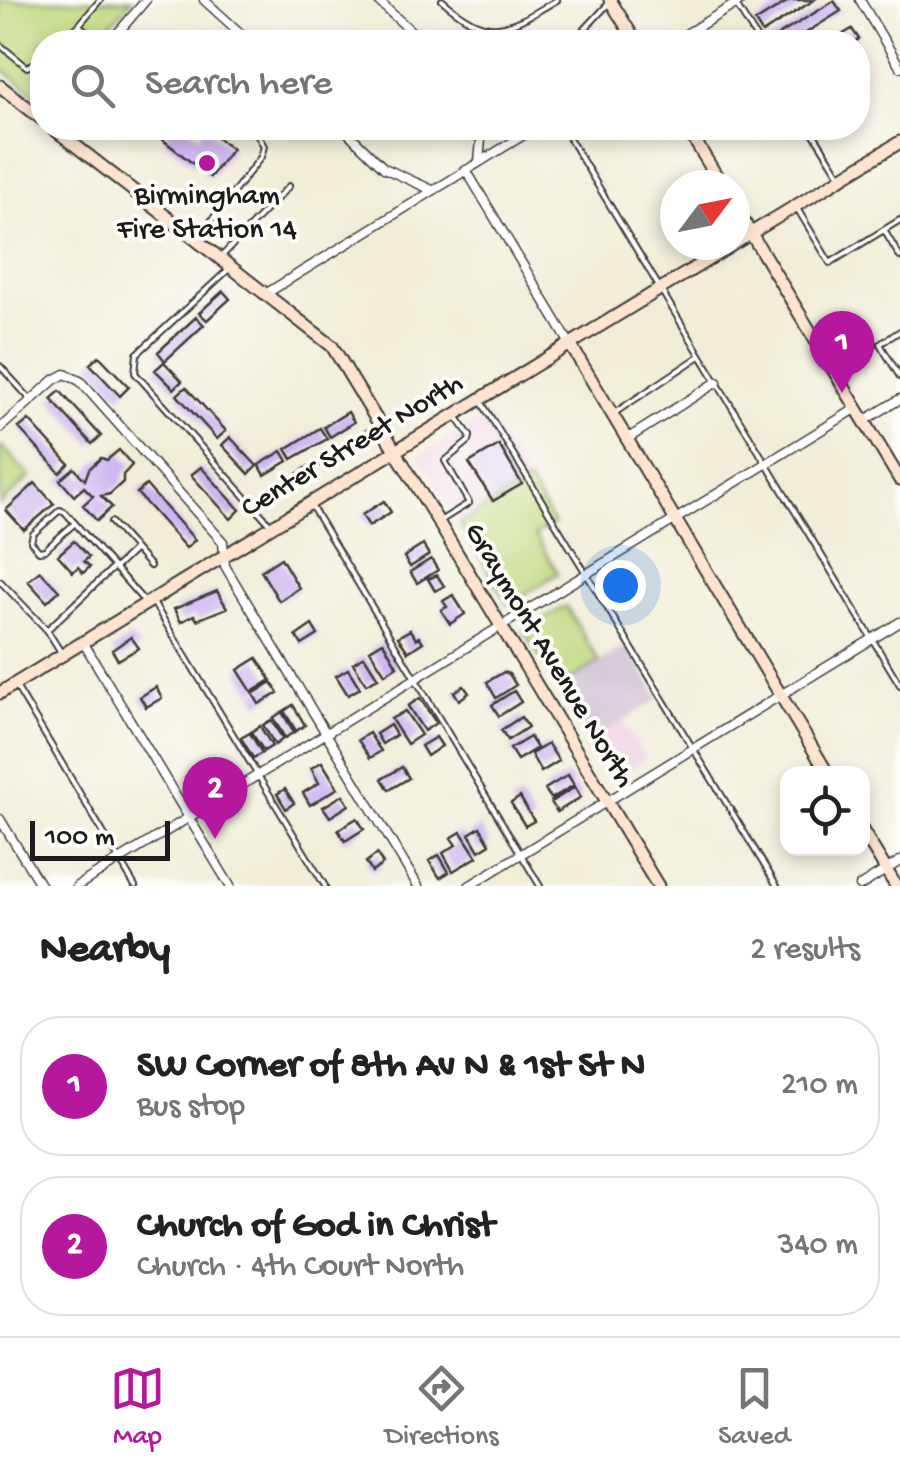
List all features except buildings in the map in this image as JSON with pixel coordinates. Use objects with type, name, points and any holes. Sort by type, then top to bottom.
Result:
[{"type":"street","points":[[204,0],[237,30]]},
{"type":"street","points":[[377,0],[410,30]]},
{"type":"street","points":[[860,0],[900,67]]},
{"type":"street","points":[[611,1],[629,30]]},
{"type":"street","points":[[692,30],[737,1]]},
{"type":"street","points":[[120,30],[142,2]]},
{"type":"street","points":[[0,86],[30,110]]},
{"type":"street","name":"Graymont Avenue North","points":[[69,140],[332,346],[658,886]]},
{"type":"street","points":[[355,140],[384,168],[432,190]]},
{"type":"street","points":[[479,162],[481,140]]},
{"type":"street","points":[[267,292],[515,140]]},
{"type":"street","points":[[694,140],[713,170]]},
{"type":"street","name":"Center Street North","points":[[751,234],[900,142]]},
{"type":"street","points":[[466,170],[823,766]]},
{"type":"street","points":[[751,234],[900,480]]},
{"type":"street","name":"Center Street North","points":[[0,693],[707,260]]},
{"type":"street","points":[[0,428],[65,374],[80,381],[223,542],[226,566],[418,886]]},
{"type":"street","points":[[627,439],[717,382]]},
{"type":"street","points":[[864,421],[900,398]]},
{"type":"street","points":[[78,886],[857,408]]},
{"type":"street","points":[[469,886],[900,622]]},
{"type":"street","points":[[83,642],[230,886]]},
{"type":"street","points":[[0,819],[41,886]]},
{"type":"street","points":[[870,843],[896,886]]},
{"type":"street","points":[[860,886],[900,862]]},
{"type":"lane","points":[[73,30],[100,0]]},
{"type":"lane","points":[[442,0],[464,19],[495,28],[509,25],[557,0]]},
{"type":"lane","points":[[584,30],[611,1]]},
{"type":"lane","points":[[737,1],[753,30]]},
{"type":"lane","points":[[78,25],[84,30]]},
{"type":"lane","points":[[0,44],[27,67],[30,65]]},
{"type":"lane","points":[[197,239],[261,157],[262,140]]},
{"type":"lane","points":[[569,140],[900,684]]},
{"type":"lane","points":[[817,140],[841,178]]},
{"type":"lane","points":[[220,257],[288,186]]},
{"type":"lane","points":[[796,206],[830,263],[900,220]]},
{"type":"lane","points":[[884,230],[900,256]]},
{"type":"lane","points":[[232,266],[136,354],[134,372],[272,526]]},
{"type":"lane","points":[[900,332],[880,344],[900,377]]},
{"type":"lane","points":[[612,414],[701,356]]},
{"type":"lane","points":[[0,366],[31,400]]},
{"type":"lane","points":[[480,399],[777,886]]},
{"type":"lane","points":[[439,522],[468,503],[445,461],[470,436],[455,415]]},
{"type":"lane","points":[[253,505],[380,424]]},
{"type":"lane","points":[[310,503],[540,886]]},
{"type":"lane","points":[[75,523],[45,550],[40,551],[30,537],[60,510],[75,523],[149,602],[260,774],[324,886]]},
{"type":"lane","points":[[111,522],[150,566]]},
{"type":"lane","points":[[47,630],[135,549]]},
{"type":"lane","points":[[0,581],[47,630],[62,655]]},
{"type":"lane","points":[[15,684],[135,886]]},
{"type":"shaded area","points":[[488,414],[528,482],[460,524],[418,457]]},
{"type":"shaded area","points":[[627,645],[659,699],[591,741],[558,687]]},
{"type":"shaded area","points":[[623,721],[646,759],[613,778],[591,741]]},
{"type":"green space","points":[[0,0],[132,0],[105,30],[30,30],[30,91],[0,67]]},
{"type":"green space","points":[[0,448],[30,477],[0,505]]},
{"type":"green space","points":[[528,482],[554,524],[535,535],[558,573],[508,605],[460,524]]},
{"type":"green space","points":[[566,606],[599,662],[558,687],[524,631]]},
{"type":"place","name":"Birmingham Fire Station 14","points":[[207,163]]},
{"type":"place","name":"SW Corner of 8th Av N & 1st St N","points":[[842,393]]},
{"type":"place","name":"Church of God in Christ","points":[[215,839]]}]
